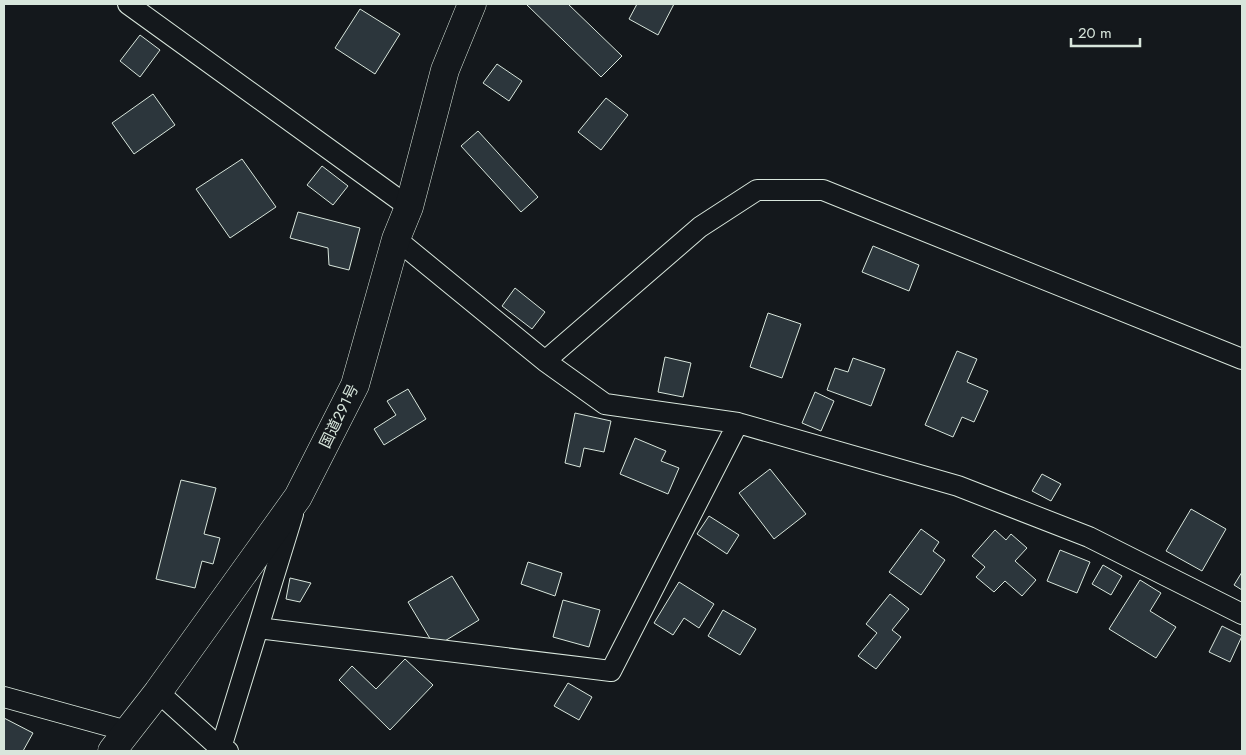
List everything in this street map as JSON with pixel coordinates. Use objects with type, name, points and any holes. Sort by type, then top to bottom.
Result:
[{"type":"highway","name":"国道291号","points":[[120,741],[158,692],[298,497],[355,385],[396,239],[409,207],[445,70],[472,4]]},
{"type":"street","points":[[128,4],[409,207]]},
{"type":"street","points":[[545,361],[700,227],[757,190],[823,190],[1242,359]]},
{"type":"street","points":[[396,239],[545,361],[605,404],[738,424],[958,486],[1089,537],[1242,614]]},
{"type":"street","points":[[258,628],[611,671],[738,424]]},
{"type":"street","points":[[158,692],[223,750],[298,497]]},
{"type":"street","points":[[4,697],[120,741]]},
{"type":"building","points":[[526,4],[568,4],[622,56],[601,77]]},
{"type":"building","points":[[637,4],[674,4],[658,35],[629,19]]},
{"type":"building","points":[[360,9],[400,34],[375,74],[335,48]]},
{"type":"building","points":[[140,35],[160,50],[140,77],[120,61]]},
{"type":"building","points":[[497,64],[522,81],[509,101],[483,83]]},
{"type":"building","points":[[153,94],[175,125],[134,154],[112,123]]},
{"type":"building","points":[[606,98],[628,115],[601,150],[578,132]]},
{"type":"building","points":[[478,131],[538,197],[521,212],[461,146]]},
{"type":"building","points":[[242,159],[276,207],[230,238],[196,189]]},
{"type":"building","points":[[322,166],[348,186],[333,205],[307,185]]},
{"type":"building","points":[[298,212],[360,228],[349,270],[329,265],[328,248],[290,238]]},
{"type":"building","points":[[873,246],[919,265],[909,291],[862,272]]},
{"type":"building","points":[[515,288],[545,312],[532,329],[502,306]]},
{"type":"building","points":[[768,313],[801,324],[782,378],[750,367]]},
{"type":"building","points":[[957,351],[977,359],[967,382],[988,391],[974,422],[962,417],[953,437],[925,425]]},
{"type":"building","points":[[665,357],[691,363],[683,397],[658,392]]},
{"type":"building","points":[[853,358],[885,369],[871,406],[827,390],[835,368],[848,372]]},
{"type":"building","points":[[408,389],[426,419],[384,445],[374,429],[396,415],[387,401]]},
{"type":"building","points":[[815,392],[834,401],[821,431],[802,423]]},
{"type":"building","points":[[575,413],[611,421],[604,452],[584,448],[580,467],[565,463]]},
{"type":"building","points":[[635,438],[666,451],[661,461],[679,468],[668,494],[620,474]]},
{"type":"building","points":[[770,469],[806,514],[774,539],[739,493]]},
{"type":"building","points":[[1042,474],[1061,484],[1051,501],[1032,491]]},
{"type":"building","points":[[181,480],[216,488],[204,534],[220,538],[213,564],[202,561],[195,588],[156,579]]},
{"type":"building","points":[[1191,509],[1226,529],[1202,571],[1166,551]]},
{"type":"building","points":[[709,516],[739,535],[727,554],[697,534]]},
{"type":"building","points":[[921,529],[939,542],[933,551],[945,560],[921,595],[889,572]]},
{"type":"building","points":[[995,530],[1006,540],[1011,534],[1027,548],[1015,561],[1036,580],[1022,596],[1005,581],[994,592],[976,577],[985,567],[972,556]]},
{"type":"building","points":[[1060,550],[1090,562],[1077,593],[1047,581]]},
{"type":"building","points":[[528,562],[562,573],[555,596],[521,584]]},
{"type":"building","points":[[1103,565],[1122,576],[1111,595],[1092,584]]},
{"type":"building","points":[[1242,572],[1242,590],[1234,585]]},
{"type":"building","points":[[452,576],[479,620],[435,647],[408,602]]},
{"type":"building","points":[[290,578],[311,583],[300,602],[286,599]]},
{"type":"building","points":[[1140,580],[1161,593],[1150,611],[1176,627],[1156,658],[1109,629]]},
{"type":"building","points":[[679,582],[714,604],[699,628],[684,618],[673,635],[654,623]]},
{"type":"building","points":[[890,594],[909,609],[892,630],[901,637],[876,669],[858,656],[877,633],[866,624]]},
{"type":"building","points":[[563,600],[600,610],[589,647],[553,637]]},
{"type":"building","points":[[723,610],[756,629],[740,655],[708,636]]},
{"type":"building","points":[[1222,626],[1242,636],[1230,662],[1209,652]]},
{"type":"building","points":[[405,659],[433,685],[390,730],[339,680],[352,666],[376,689]]},
{"type":"building","points":[[568,683],[592,697],[579,720],[554,706]]},
{"type":"building","points":[[4,718],[33,733],[23,751],[4,751]]}]
